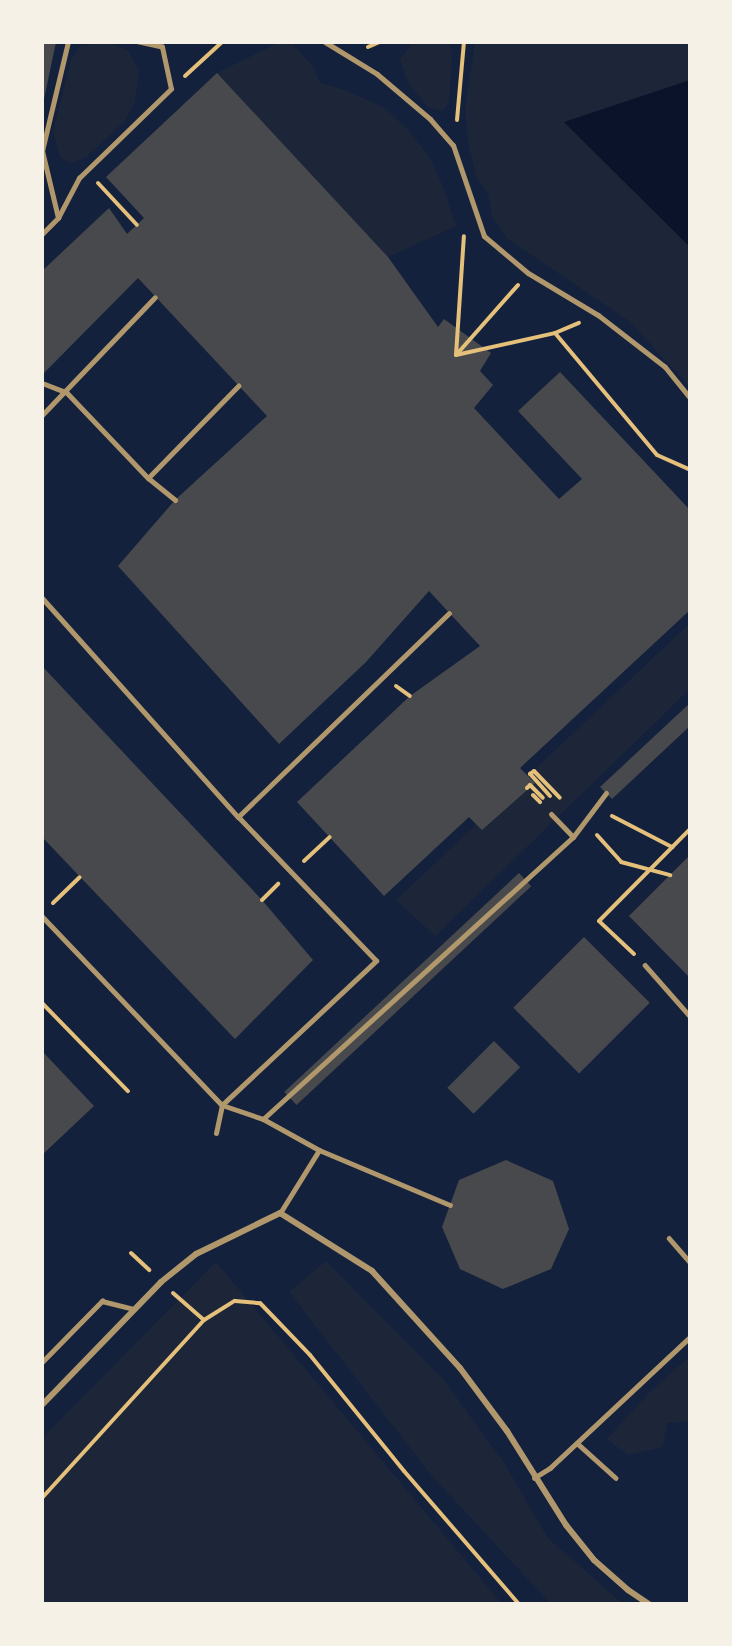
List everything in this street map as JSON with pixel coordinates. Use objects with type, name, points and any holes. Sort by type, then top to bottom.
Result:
[{"type":"street","points":[[325,42],[377,74],[430,119],[453,145],[484,236],[528,273],[598,315],[664,367],[690,398]]},
{"type":"street","points":[[42,415],[155,297]]},
{"type":"street","points":[[42,383],[66,392],[148,478],[175,500]]},
{"type":"street","points":[[42,598],[238,817]]},
{"type":"street","points":[[263,1119],[573,837],[606,793]]},
{"type":"street","points":[[554,816],[573,837]]},
{"type":"street","points":[[216,1133],[222,1105],[263,1119],[319,1150],[450,1205]]},
{"type":"street","points":[[42,1405],[161,1281],[196,1254],[280,1213],[319,1150]]},
{"type":"street","points":[[280,1213],[372,1271],[460,1368],[507,1431],[534,1478],[594,1560],[628,1590],[649,1604]]},
{"type":"lane","points":[[58,218],[42,151],[68,42]]},
{"type":"lane","points":[[42,234],[58,218],[79,178],[171,88],[162,47],[140,42]]},
{"type":"lane","points":[[148,478],[238,386]]},
{"type":"lane","points":[[42,916],[222,1105],[376,961],[238,817],[449,613]]},
{"type":"lane","points":[[645,965],[690,1016]]},
{"type":"lane","points":[[669,1238],[690,1263]]},
{"type":"lane","points":[[42,1362],[102,1301],[133,1309]]},
{"type":"lane","points":[[534,1478],[550,1468],[690,1336]]},
{"type":"lane","points":[[577,1443],[616,1478]]},
{"type":"path","points":[[171,88],[222,42]]},
{"type":"path","points":[[453,145],[464,42]]},
{"type":"path","points":[[87,171],[136,225]]},
{"type":"path","points":[[456,355],[465,230]]},
{"type":"path","points":[[456,355],[528,273]]},
{"type":"path","points":[[456,355],[555,333],[657,455],[690,470]]},
{"type":"path","points":[[554,816],[567,806],[534,771],[530,774],[557,803]]},
{"type":"path","points":[[527,788],[530,785],[545,800]]},
{"type":"path","points":[[616,818],[672,847]]},
{"type":"path","points":[[645,965],[599,921],[690,829]]},
{"type":"path","points":[[598,835],[621,862],[670,876]]},
{"type":"path","points":[[50,907],[80,877]]},
{"type":"path","points":[[42,1003],[128,1091]]},
{"type":"path","points":[[131,1253],[152,1273]]},
{"type":"path","points":[[171,1292],[204,1320]]},
{"type":"path","points":[[42,1498],[204,1320],[235,1301],[260,1303],[310,1355],[404,1471],[519,1604]]},
{"type":"shaded area","points":[[105,42],[128,50],[139,71],[135,102],[125,121],[85,158],[70,163],[60,157],[53,131],[71,60],[80,46]]},
{"type":"shaded area","points":[[280,42],[291,42],[313,67],[320,83],[345,90],[385,108],[407,129],[431,159],[456,226],[388,257],[217,73]]},
{"type":"shaded area","points":[[413,42],[448,42],[450,46],[452,54],[449,101],[443,111],[429,108],[408,83],[400,59]]},
{"type":"shaded area","points":[[475,42],[690,42],[690,80],[564,122],[690,247],[690,387],[629,321],[508,239],[492,216],[488,193],[476,177],[468,142],[465,108]]},
{"type":"shaded area","points":[[690,80],[690,247],[564,122]]},
{"type":"shaded area","points":[[690,623],[690,689],[435,936],[396,900]]},
{"type":"shaded area","points":[[326,1261],[443,1379],[504,1463],[548,1538],[623,1604],[551,1604],[432,1476],[289,1292]]},
{"type":"shaded area","points":[[216,1262],[502,1604],[42,1604],[42,1438]]},
{"type":"shaded area","points":[[690,1356],[690,1421],[667,1423],[663,1447],[628,1455],[607,1439],[650,1392]]},
{"type":"building","points":[[42,42],[56,42],[43,104],[42,104]]},
{"type":"building","points":[[217,73],[388,257],[438,327],[444,319],[491,353],[480,371],[493,385],[474,408],[559,499],[582,479],[518,411],[560,372],[690,510],[690,610],[520,768],[535,783],[482,830],[469,817],[384,896],[297,802],[410,696],[480,646],[429,591],[366,662],[279,744],[118,566],[175,500],[267,416],[138,278],[42,375],[42,271],[109,208],[127,234],[144,218],[106,177]]},
{"type":"building","points":[[42,666],[262,900],[313,960],[235,1039],[42,837]]},
{"type":"building","points":[[690,703],[690,726],[612,799],[600,787]]},
{"type":"building","points":[[690,855],[690,978],[629,916]]},
{"type":"building","points":[[519,873],[531,886],[297,1105],[284,1092]]},
{"type":"building","points":[[584,937],[650,1003],[579,1073],[513,1008]]},
{"type":"building","points":[[494,1041],[520,1067],[473,1114],[447,1088]]},
{"type":"building","points":[[42,1051],[94,1106],[42,1155]]},
{"type":"building","points":[[506,1160],[553,1181],[569,1229],[551,1269],[503,1289],[460,1269],[442,1227],[459,1180]]}]
